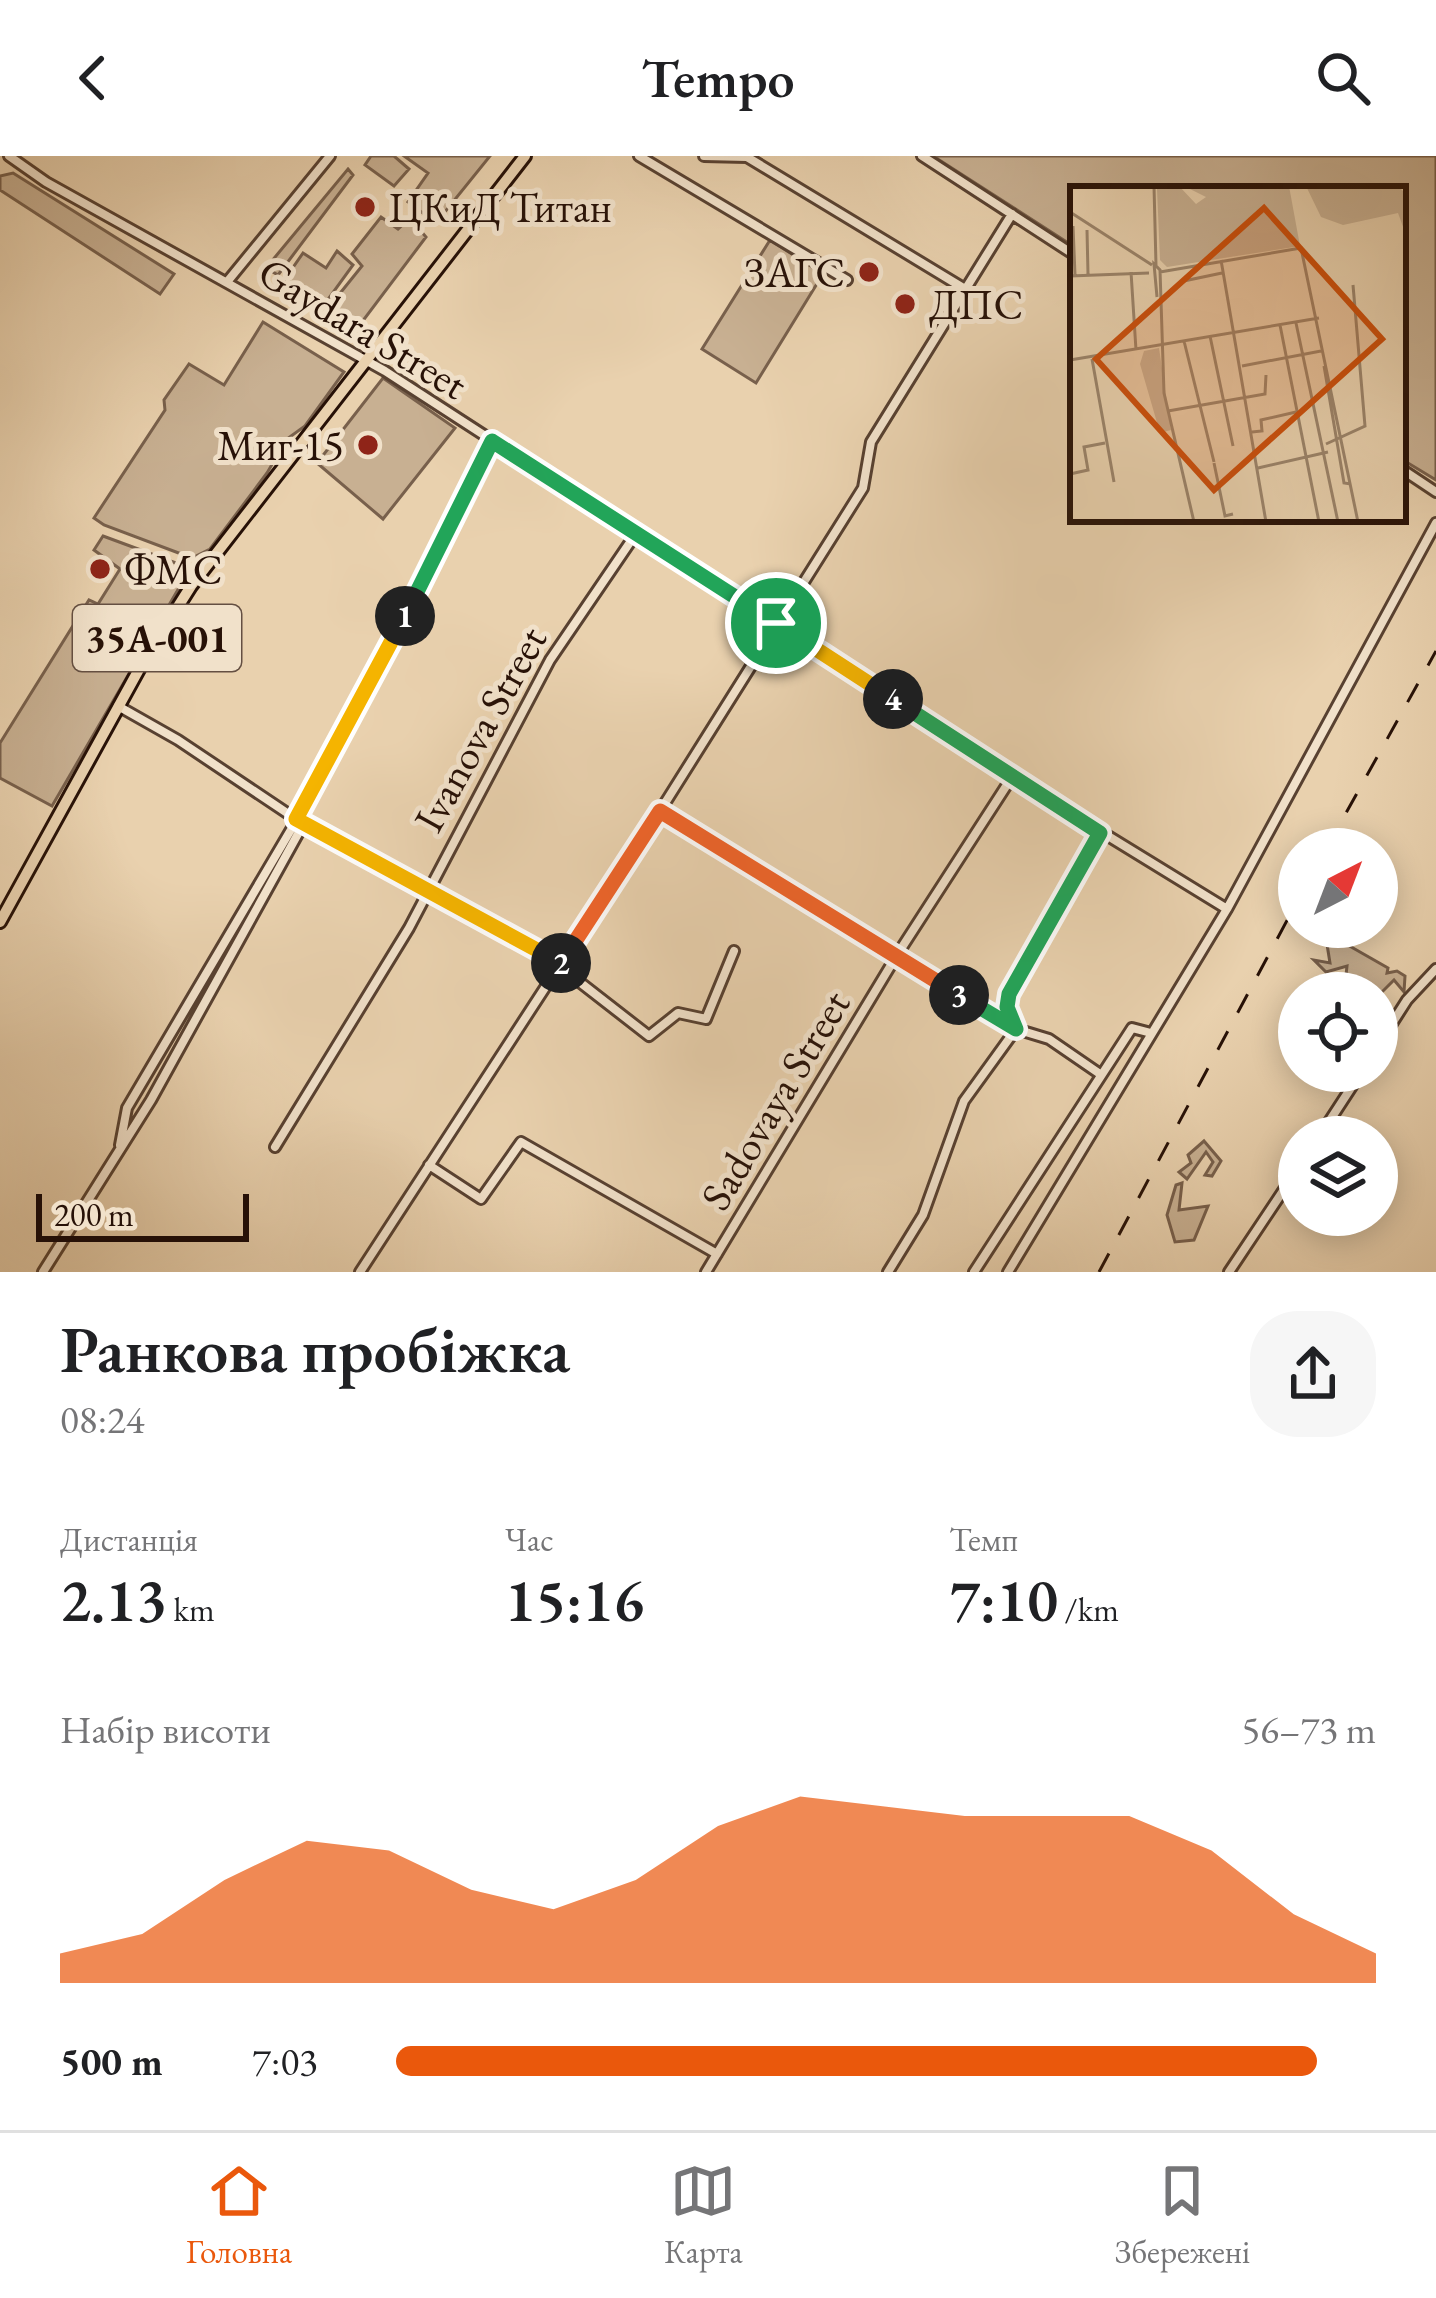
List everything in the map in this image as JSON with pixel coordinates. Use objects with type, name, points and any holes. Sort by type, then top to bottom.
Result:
[{"type":"highway","name":"35А-001","points":[[0,922],[118,706],[191,586],[525,156]]},
{"type":"street","name":"Gaydara Street","points":[[9,156],[46,182],[367,360],[1012,777],[1227,910]]},
{"type":"street","points":[[226,282],[330,156]]},
{"type":"street","points":[[639,156],[847,280]]},
{"type":"street","points":[[704,156],[747,158],[965,289]]},
{"type":"street","points":[[922,156],[1070,252]]},
{"type":"street","points":[[360,1272],[863,488],[871,442],[1012,214]]},
{"type":"street","points":[[43,1272],[151,1100],[300,821],[492,441]]},
{"type":"street","points":[[1406,472],[1436,492]]},
{"type":"street","points":[[1008,1272],[1227,910],[1436,524]]},
{"type":"street","name":"Ivanova Street","points":[[275,1147],[409,928],[550,660],[637,532]]},
{"type":"street","points":[[118,706],[300,821],[559,965],[649,1036],[678,1013],[706,1018],[734,952]]},
{"type":"street","name":"Sadovaya Street","points":[[706,1272],[897,955],[1012,777]]},
{"type":"street","points":[[660,811],[1016,1029],[1048,1039],[1100,1074]]},
{"type":"street","points":[[120,1145],[127,1108],[300,821]]},
{"type":"street","points":[[1016,1029],[1007,1007],[1009,994],[1100,833]]},
{"type":"street","points":[[1398,1014],[1436,969]]},
{"type":"street","points":[[974,1272],[1132,1028],[1151,1033]]},
{"type":"street","points":[[888,1272],[923,1215],[964,1101],[1016,1029]]},
{"type":"street","points":[[429,1165],[481,1199],[521,1142],[717,1254]]},
{"type":"street","points":[[1229,1272],[1278,1198]]},
{"type":"shaded area","points":[[371,156],[394,156],[409,169],[394,186],[365,165]]},
{"type":"shaded area","points":[[404,156],[490,156],[436,223],[408,202],[428,173]]},
{"type":"shaded area","points":[[933,156],[1436,156],[1436,480],[1406,462],[1406,186],[1070,186],[1070,244]]},
{"type":"shaded area","points":[[348,169],[353,175],[278,275],[266,268]]},
{"type":"shaded area","points":[[13,173],[174,274],[160,294],[0,190],[0,176]]},
{"type":"shaded area","points":[[381,217],[398,229],[410,218],[426,237],[359,326],[329,307],[362,266],[352,254]]},
{"type":"shaded area","points":[[770,240],[823,274],[756,383],[702,349]]},
{"type":"shaded area","points":[[337,251],[353,265],[324,305],[285,279],[303,253],[326,268]]},
{"type":"shaded area","points":[[263,322],[344,372],[305,426],[287,439],[210,549],[192,558],[94,518],[165,410],[164,400],[189,364],[224,385]]},
{"type":"shaded area","points":[[383,378],[455,428],[383,519],[317,463]]},
{"type":"shaded area","points":[[103,536],[176,563],[183,581],[52,806],[0,778],[0,743],[89,600],[98,604],[120,569],[94,550]]},
{"type":"shaded area","points":[[1328,948],[1353,948],[1388,968],[1387,972],[1346,972],[1347,966],[1326,972],[1314,960],[1330,963]]},
{"type":"shaded area","points":[[1397,971],[1405,976],[1404,992],[1398,985],[1398,972],[1392,972]]},
{"type":"shaded area","points":[[1204,1141],[1221,1161],[1212,1176],[1205,1175],[1213,1162],[1206,1152],[1187,1179],[1179,1172],[1191,1163],[1188,1155]]},
{"type":"shaded area","points":[[1182,1183],[1179,1210],[1208,1206],[1194,1240],[1175,1242],[1167,1215],[1176,1185]]},
{"type":"railway","points":[[1338,828],[1436,651]]},
{"type":"railway","points":[[1099,1272],[1278,937]]},
{"type":"place","name":"ЦКиД Титан","points":[[365,207]]},
{"type":"place","name":"ЗАГС","points":[[869,272]]},
{"type":"place","name":"ДПС","points":[[905,304]]},
{"type":"place","name":"Миг-15","points":[[368,445]]},
{"type":"place","name":"ФМС","points":[[100,569]]},
{"type":"route","points":[[492,441],[776,623],[1100,833],[1009,994],[1007,1007],[1016,1029],[660,811],[559,965],[296,819],[392,643],[492,441]]}]
